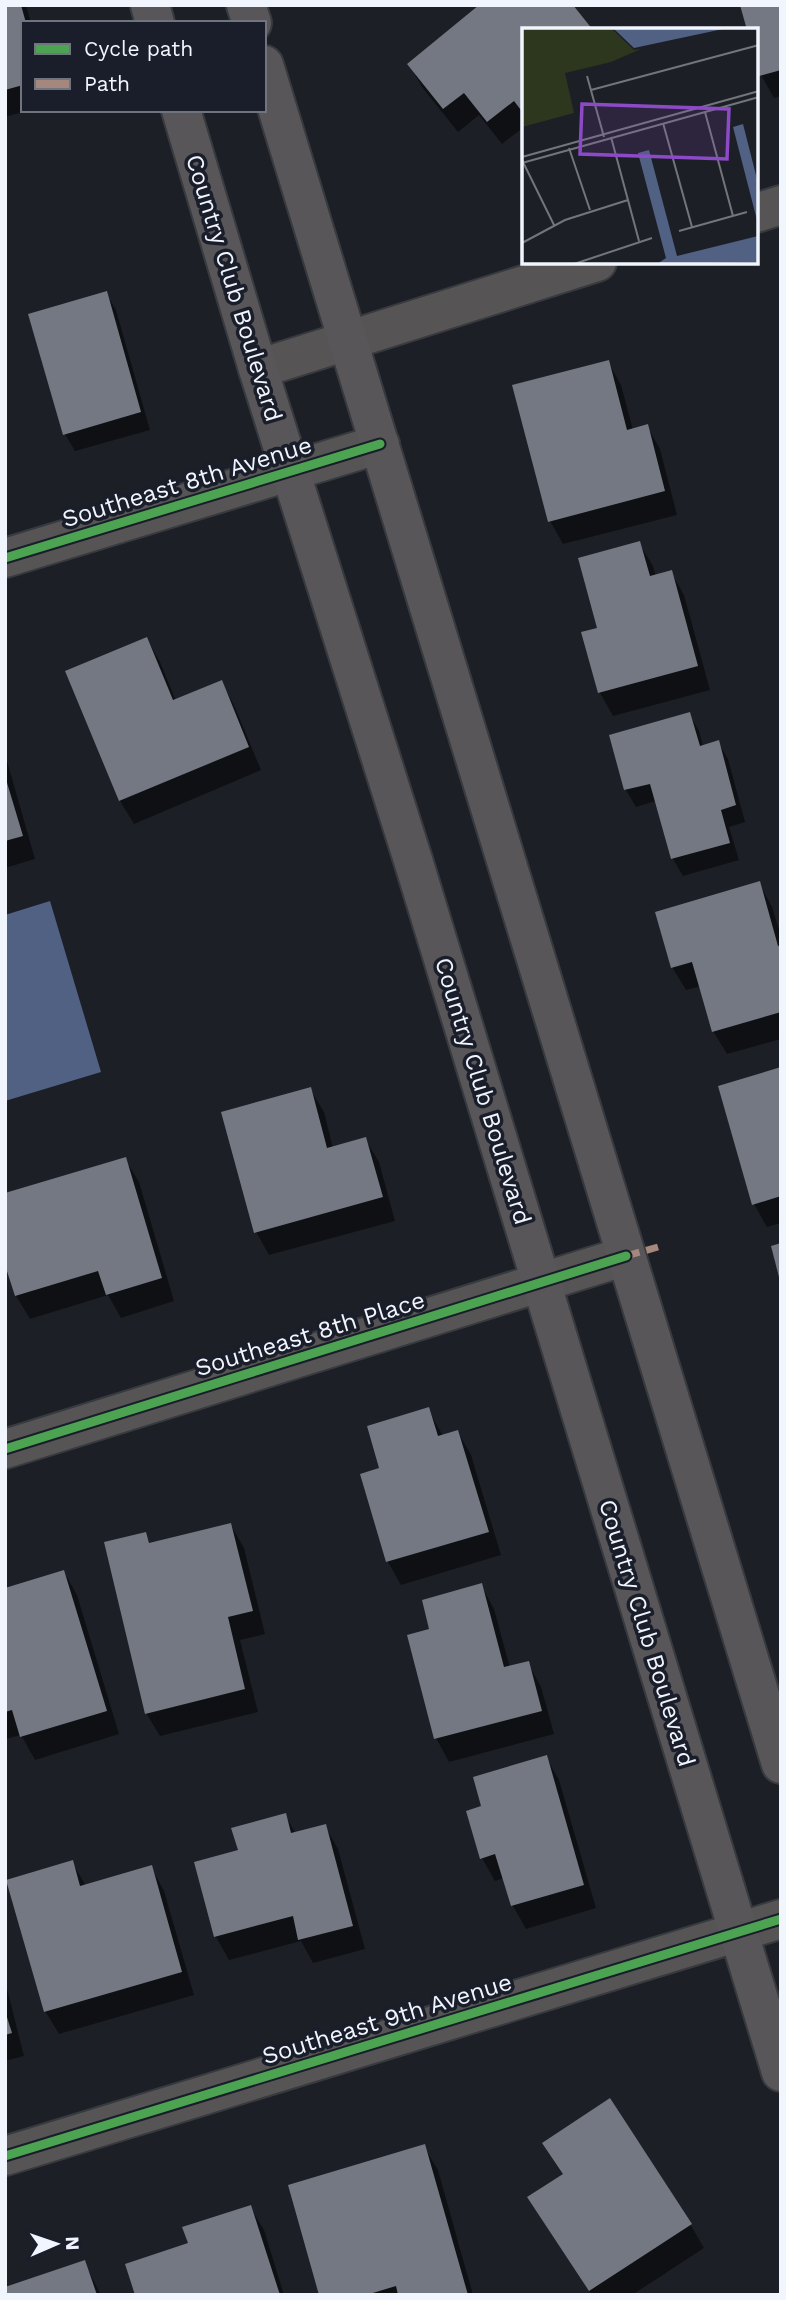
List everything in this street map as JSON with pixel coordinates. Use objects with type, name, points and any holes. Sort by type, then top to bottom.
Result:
[{"type":"main road","points":[[266,72],[781,1764]]},
{"type":"main road","name":"Country Club Boulevard","points":[[182,112],[258,369],[413,860],[781,2072]]},
{"type":"street","points":[[758,212],[781,205]]},
{"type":"street","points":[[258,369],[591,264]]},
{"type":"street","name":"Southeast 8th Avenue","points":[[5,558],[380,444]]},
{"type":"street","name":"Southeast 8th Place","points":[[5,1449],[626,1256]]},
{"type":"street","name":"Southeast 9th Avenue","points":[[5,2156],[781,1919]]},
{"type":"water","points":[[50,901],[101,1072],[5,1101],[5,915]]},
{"type":"building","points":[[5,5],[21,5],[25,21],[21,21],[21,86],[5,90]]},
{"type":"building","points":[[479,5],[573,5],[591,28],[522,28],[522,111],[514,101],[487,122],[464,93],[443,109],[407,64]]},
{"type":"building","points":[[740,5],[781,5],[781,70],[759,76],[758,28],[746,28]]},
{"type":"building","points":[[107,291],[141,412],[63,435],[28,314]]},
{"type":"building","points":[[609,360],[627,430],[648,424],[665,491],[548,522],[512,385]]},
{"type":"building","points":[[640,541],[650,576],[672,570],[698,666],[598,693],[581,632],[597,628],[578,558]]},
{"type":"building","points":[[147,637],[173,700],[222,680],[249,747],[119,801],[65,671]]},
{"type":"building","points":[[690,712],[700,746],[719,740],[736,805],[721,810],[730,843],[671,859],[650,784],[624,790],[609,735]]},
{"type":"building","points":[[5,776],[23,836],[5,841]]},
{"type":"building","points":[[760,881],[778,946],[781,945],[781,1012],[712,1032],[692,962],[671,968],[655,912]]},
{"type":"building","points":[[781,1067],[781,1196],[752,1205],[718,1086]]},
{"type":"building","points":[[311,1087],[327,1148],[366,1137],[383,1197],[254,1233],[221,1112]]},
{"type":"building","points":[[126,1157],[162,1278],[106,1295],[98,1271],[15,1296],[5,1265],[5,1193]]},
{"type":"building","points":[[781,1243],[781,1280],[780,1281],[771,1246]]},
{"type":"building","points":[[429,1407],[438,1436],[458,1430],[489,1532],[386,1562],[360,1474],[379,1468],[367,1426]]},
{"type":"building","points":[[231,1523],[253,1611],[228,1617],[245,1689],[145,1714],[104,1542],[146,1532],[149,1543]]},
{"type":"building","points":[[64,1570],[107,1711],[20,1737],[12,1710],[5,1712],[5,1588]]},
{"type":"building","points":[[482,1583],[504,1667],[529,1661],[542,1711],[434,1739],[407,1635],[429,1629],[422,1600]]},
{"type":"building","points":[[547,1755],[584,1885],[511,1906],[495,1854],[480,1859],[466,1811],[481,1806],[473,1777]]},
{"type":"building","points":[[286,1813],[291,1833],[326,1824],[353,1926],[298,1940],[293,1916],[214,1937],[194,1862],[238,1850],[231,1828]]},
{"type":"building","points":[[73,1860],[80,1886],[152,1865],[182,1972],[44,2012],[6,1880]]},
{"type":"building","points":[[5,2011],[12,2033],[5,2035]]},
{"type":"building","points":[[610,2098],[692,2224],[589,2291],[527,2197],[563,2174],[542,2143]]},
{"type":"building","points":[[425,2144],[468,2295],[398,2295],[396,2286],[366,2295],[319,2295],[288,2185]]},
{"type":"building","points":[[251,2205],[280,2295],[135,2295],[125,2264],[188,2243],[182,2227]]},
{"type":"building","points":[[85,2260],[97,2295],[5,2295],[5,2287]]},
{"type":"marked path","points":[[626,1256],[658,1247]]},
{"type":"cycle path","points":[[5,558],[380,444]]},
{"type":"cycle path","points":[[5,1449],[626,1256]]},
{"type":"cycle path","points":[[5,2156],[781,1919]]}]
